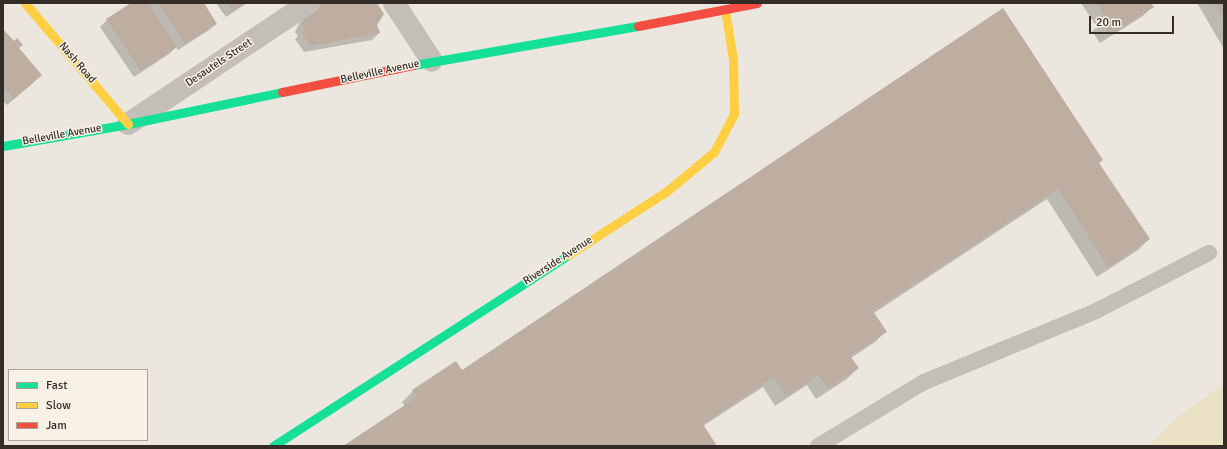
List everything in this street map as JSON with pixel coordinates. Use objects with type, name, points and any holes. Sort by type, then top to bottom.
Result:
[{"type":"main road","name":"Nash Road","points":[[25,3],[128,124]]},
{"type":"main road","name":"Belleville Avenue","points":[[3,146],[128,124],[432,61],[671,21],[757,3]]},
{"type":"main road","name":"Riverside Avenue","points":[[274,446],[667,191],[714,152],[734,114],[734,59],[725,10]]},
{"type":"street","name":"Desautels Street","points":[[128,124],[309,3]]},
{"type":"street","points":[[394,3],[432,61]]},
{"type":"lane","points":[[818,446],[924,382],[1096,311],[1209,254]]},
{"type":"sand","points":[[1224,384],[1223,446],[1148,446],[1177,417]]},
{"type":"building","points":[[131,3],[148,3],[177,47],[141,71],[106,19]]},
{"type":"building","points":[[159,3],[204,3],[217,24],[185,44]]},
{"type":"building","points":[[227,3],[246,3],[233,11]]},
{"type":"building","points":[[318,3],[377,3],[384,14],[377,25],[380,33],[310,46],[301,32],[305,30],[302,24],[310,8]]},
{"type":"building","points":[[1096,3],[1151,3],[1154,7],[1110,35],[1101,21],[1106,18]]},
{"type":"building","points":[[1214,3],[1224,3],[1224,20]]},
{"type":"building","points":[[1003,8],[1103,160],[1099,163],[1150,239],[1108,267],[1058,189],[873,311],[887,332],[850,356],[859,368],[828,389],[818,375],[786,396],[774,377],[703,424],[717,446],[343,446],[417,397],[412,390],[456,361],[462,370]]},
{"type":"building","points":[[3,29],[14,41],[17,38],[23,45],[19,48],[42,75],[14,99],[3,86]]},
{"type":"traffic: fast","points":[[414,65],[638,26]]},
{"type":"traffic: fast","points":[[3,146],[128,124],[282,92]]},
{"type":"traffic: fast","points":[[273,446],[568,255]]},
{"type":"traffic: slow","points":[[25,3],[128,124]]},
{"type":"traffic: slow","points":[[568,255],[667,191],[714,152],[734,114],[733,59],[725,10]]},
{"type":"traffic: jam","points":[[638,26],[757,3]]},
{"type":"traffic: jam","points":[[282,92],[414,65]]}]
